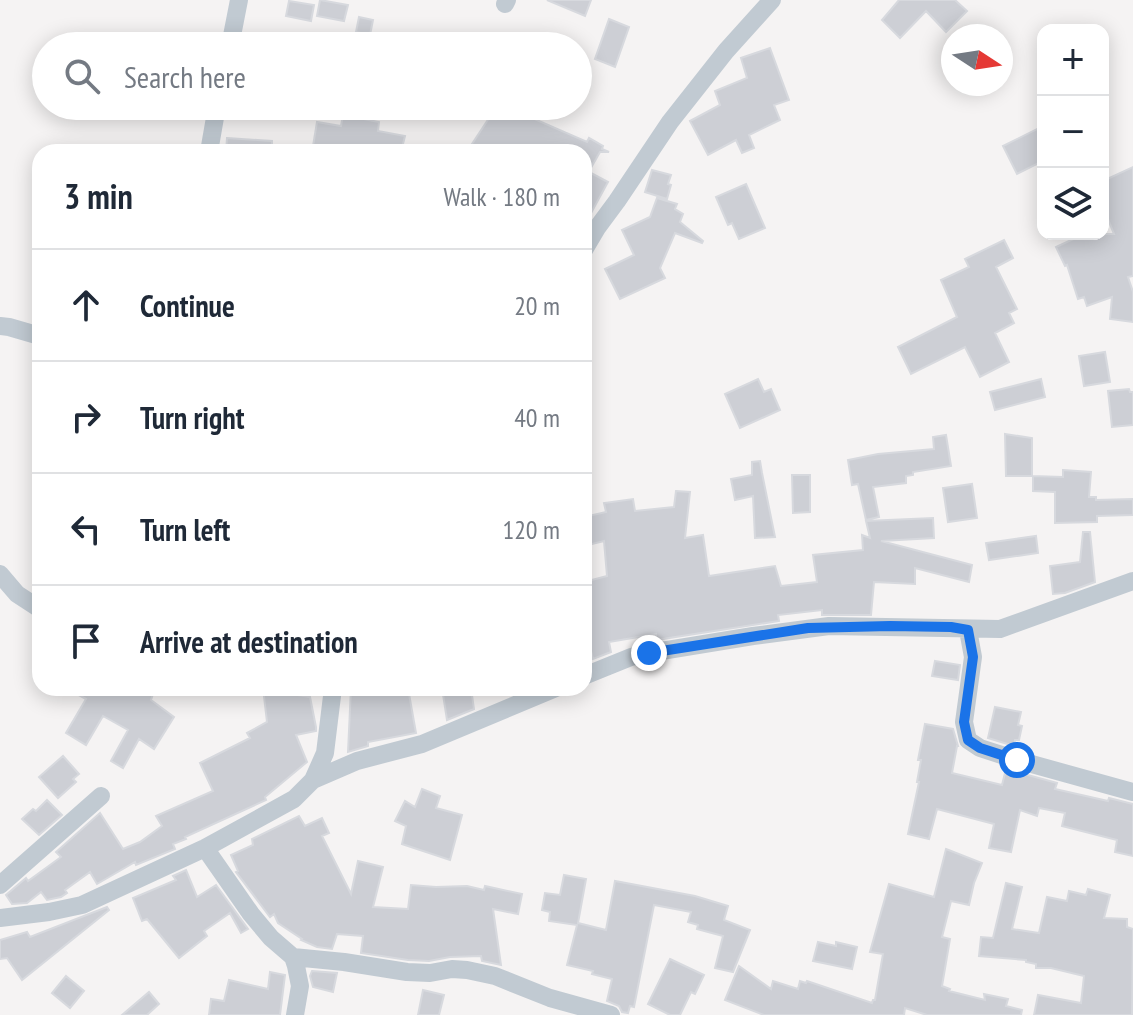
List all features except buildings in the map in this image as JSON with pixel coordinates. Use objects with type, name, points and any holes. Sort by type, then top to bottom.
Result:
[{"type":"street","points":[[233,32],[239,0]]},
{"type":"street","points":[[592,236],[670,122],[726,51],[772,0]]},
{"type":"street","points":[[210,144],[215,120]]},
{"type":"street","points":[[0,326],[32,334]]},
{"type":"street","points":[[0,574],[17,594],[32,604]]},
{"type":"street","points":[[592,673],[649,653],[808,628],[890,626],[1000,629],[1133,581]]},
{"type":"street","points":[[968,630],[973,657],[964,722],[968,740],[980,748],[1017,760],[1133,792]]},
{"type":"street","points":[[0,918],[82,905],[205,848],[294,799],[313,780],[325,753],[332,696]]},
{"type":"street","points":[[313,780],[357,761],[422,744],[537,696]]},
{"type":"street","points":[[0,885],[101,796]]},
{"type":"street","points":[[205,848],[251,914],[271,938],[293,957],[300,986],[295,1015]]},
{"type":"street","points":[[293,957],[407,972],[467,970],[495,976],[550,998],[611,1015]]},
{"type":"route","points":[[649,653],[829,626],[951,627],[968,630],[973,657],[964,722],[968,740],[980,748],[1017,760]]}]
